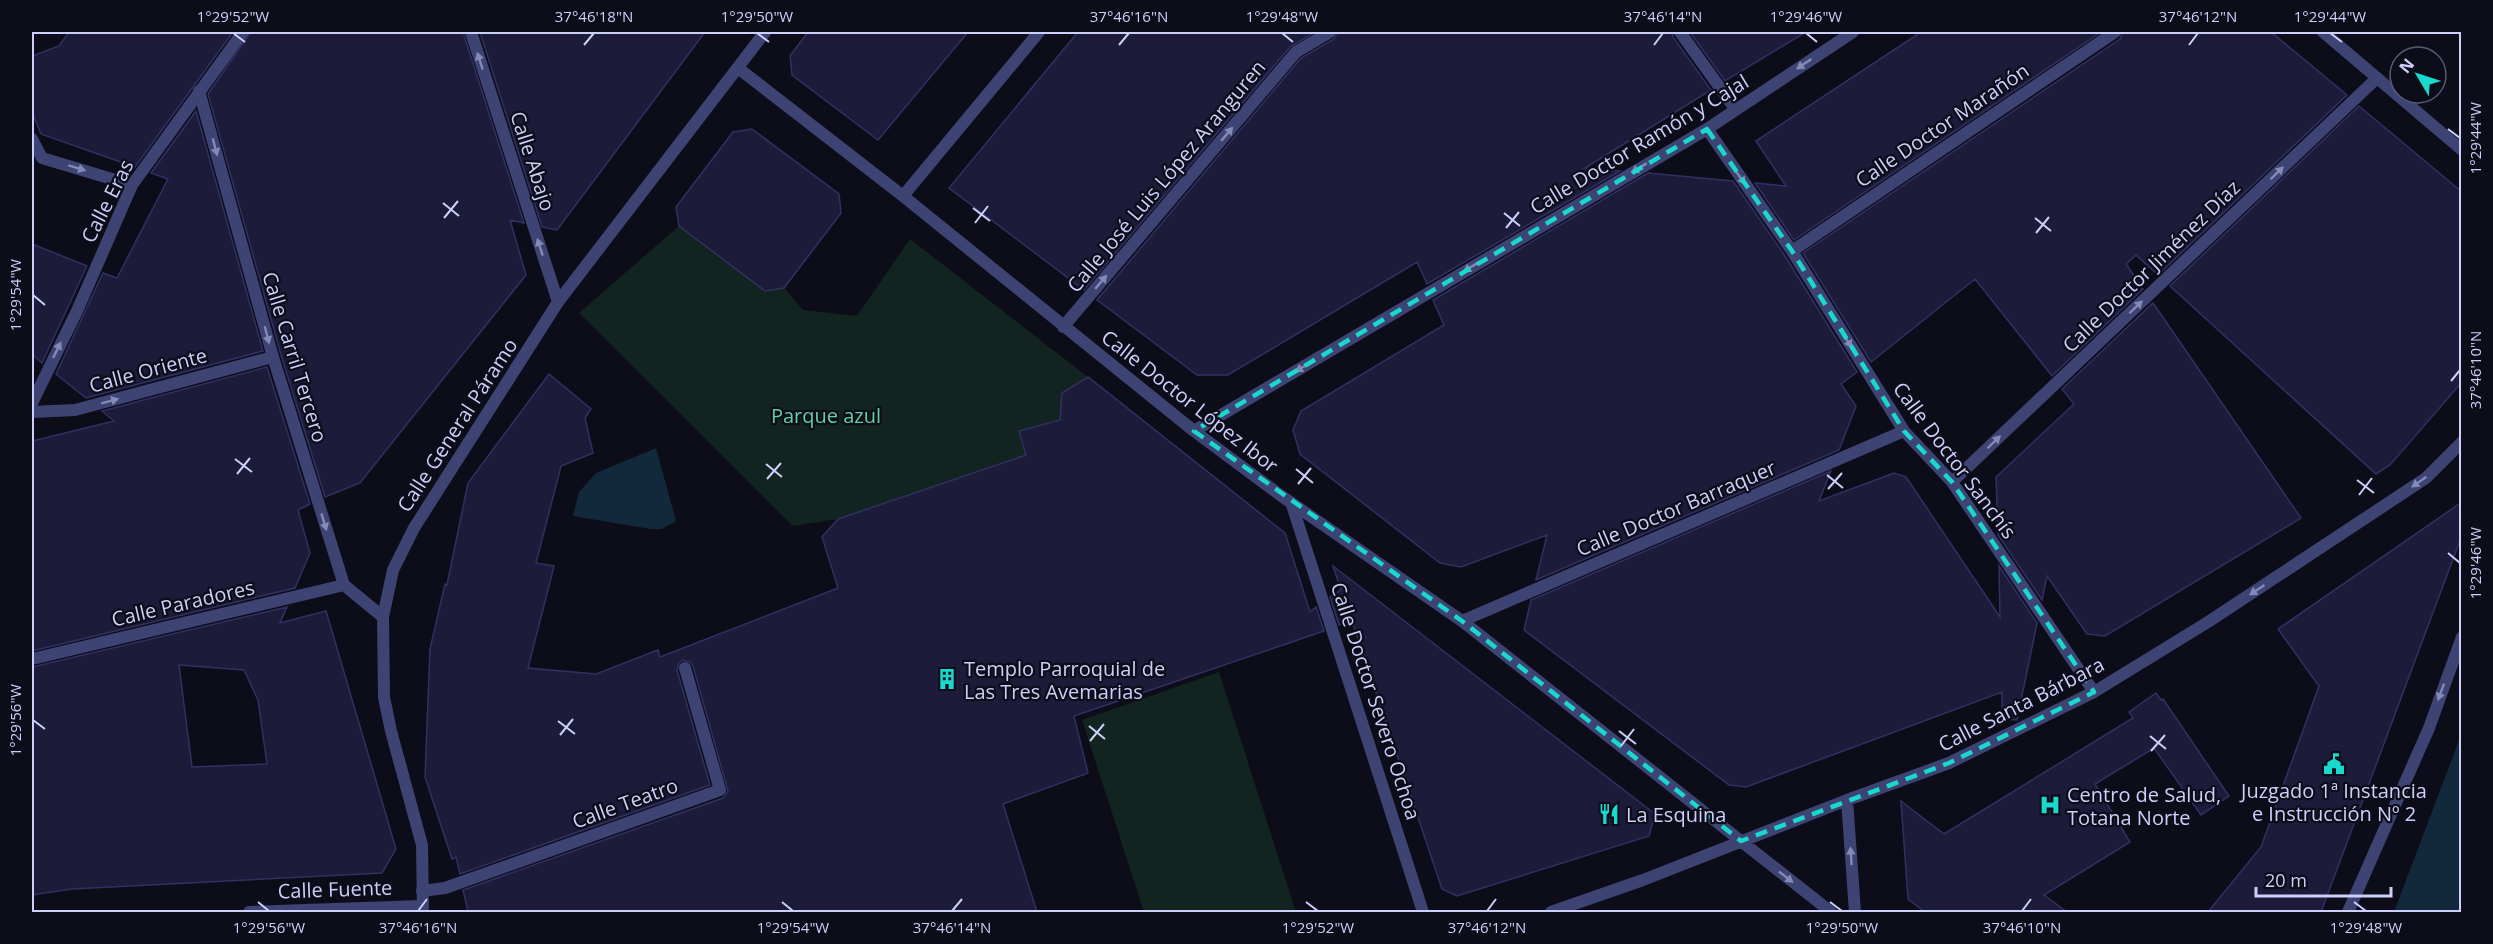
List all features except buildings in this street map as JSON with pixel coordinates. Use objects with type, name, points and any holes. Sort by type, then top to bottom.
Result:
[{"type":"street","name":"Calle Eras","points":[[32,403],[77,311],[132,185],[243,32]]},
{"type":"street","name":"Calle Abajo","points":[[471,32],[558,302]]},
{"type":"street","name":"Calle General Páramo","points":[[422,909],[422,845],[384,697],[383,616],[393,570],[414,528],[558,302],[765,32]]},
{"type":"street","points":[[903,196],[1039,32]]},
{"type":"street","name":"Calle José Luis López Aranguren","points":[[1063,327],[1296,52],[1330,32]]},
{"type":"street","points":[[1680,32],[1736,110]]},
{"type":"street","name":"Calle Doctor Ramón y Cajal","points":[[1194,431],[1707,129],[1853,32]]},
{"type":"street","name":"Calle Doctor Marañón","points":[[1792,251],[2115,32]]},
{"type":"street","points":[[2323,32],[2462,150]]},
{"type":"street","name":"Calle Doctor López Ibor","points":[[738,68],[903,196],[1194,431],[1291,502],[1462,621],[1831,912]]},
{"type":"street","name":"Calle Doctor Jiménez Díaz","points":[[1952,482],[2377,78]]},
{"type":"street","name":"Calle Carril Tercero","points":[[199,91],[273,357],[344,585]]},
{"type":"street","name":"Calle Doctor Sanchís","points":[[1707,129],[1792,251],[1904,431],[1952,482],[2094,692]]},
{"type":"street","points":[[32,139],[37,162],[132,185]]},
{"type":"street","name":"Calle Oriente","points":[[32,412],[75,410],[273,357]]},
{"type":"street","name":"Calle Doctor Barraquer","points":[[1462,621],[1904,431]]},
{"type":"street","name":"Calle Santa Bárbara","points":[[1551,912],[1643,880],[1847,800],[1949,763],[2094,692],[2208,622],[2426,478],[2462,442]]},
{"type":"street","name":"Calle Doctor Severo Ochoa","points":[[1291,502],[1423,912]]},
{"type":"street","points":[[344,585],[383,616]]},
{"type":"street","name":"Calle Paradores","points":[[32,659],[344,585]]},
{"type":"street","points":[[2348,912],[2429,728],[2462,637]]},
{"type":"street","name":"Calle Teatro","points":[[422,891],[445,888],[720,790],[685,668]]},
{"type":"street","points":[[1847,800],[1855,912]]},
{"type":"street","name":"Calle Fuente","points":[[249,912],[422,909]]},
{"type":"highlighted area","points":[[1707,129],[1792,251],[1904,431],[1952,482],[2094,692],[1949,763],[1741,841],[1462,621],[1194,431]]},
{"type":"green space","name":"Parque azul","points":[[679,226],[765,290],[784,288],[803,310],[857,316],[910,239],[1088,377],[1063,393],[1060,420],[1019,431],[1026,455],[838,519],[793,526],[579,313]]},
{"type":"green space","points":[[1219,672],[1296,912],[1144,912],[1082,720]]},
{"type":"water","points":[[656,448],[676,521],[662,529],[651,529],[573,516],[579,492],[596,473]]},
{"type":"water","points":[[2461,735],[2461,912],[2394,912],[2458,743]]},
{"type":"place","name":"Templo Parroquial de Las Tres Avemarias","points":[[947,679]]},
{"type":"place","name":"Juzgado 1ª Instancia e Instrucción Nº 2","points":[[2334,764]]},
{"type":"place","name":"Centro de Salud, Totana Norte","points":[[2050,805]]},
{"type":"place","name":"La Esquina","points":[[1609,814]]}]
